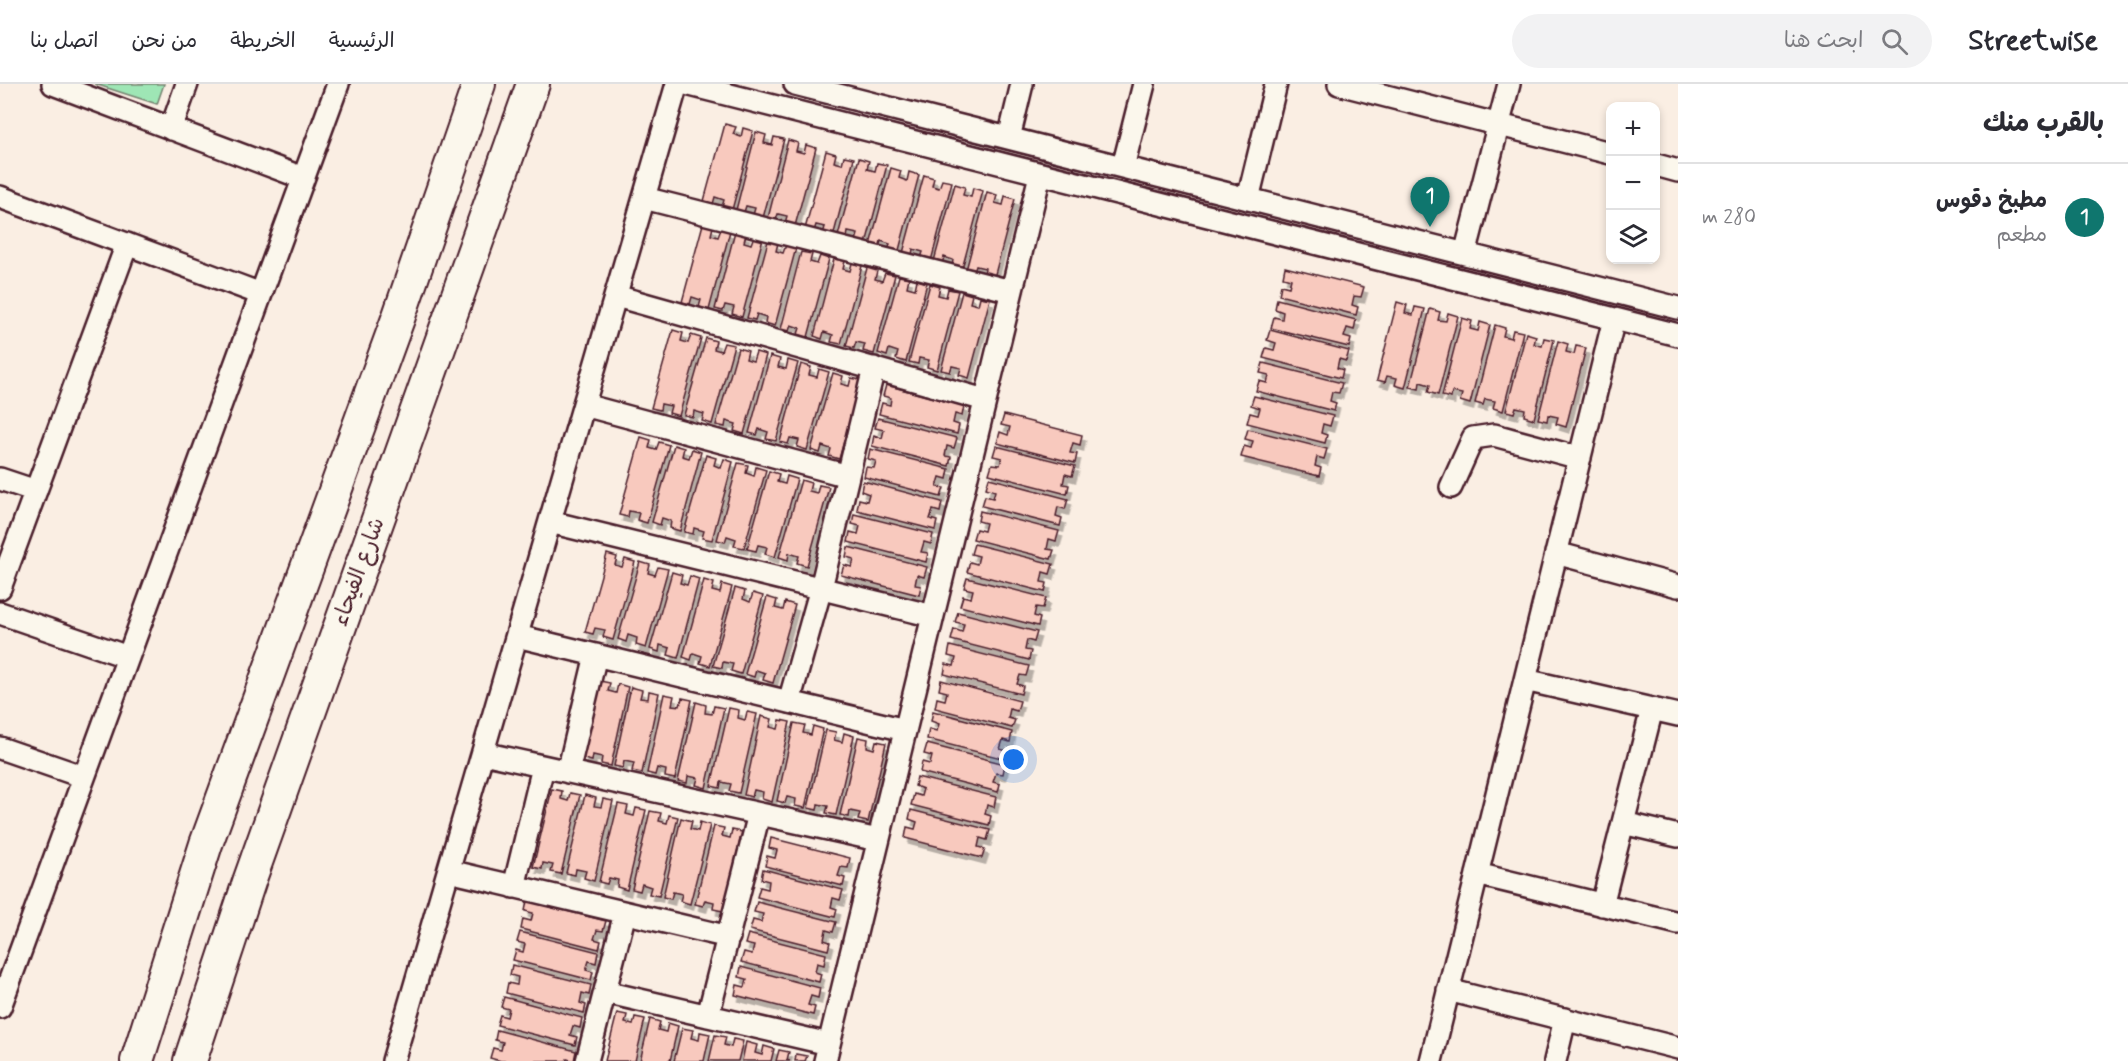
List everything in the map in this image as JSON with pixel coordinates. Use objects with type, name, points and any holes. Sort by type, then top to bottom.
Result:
[{"type":"highway","points":[[137,1061],[206,844],[399,316],[480,84]]},
{"type":"highway","name":"شارع الفيحاء","points":[[190,1061],[250,879],[533,84]]},
{"type":"highway","points":[[399,316],[444,332]]},
{"type":"street","points":[[53,84],[303,178]]},
{"type":"street","points":[[171,129],[187,84]]},
{"type":"street","points":[[0,1007],[338,84]]},
{"type":"street","points":[[522,113],[549,84]]},
{"type":"street","points":[[393,1061],[678,84]]},
{"type":"street","points":[[686,84],[1678,335]]},
{"type":"street","points":[[795,84],[1678,308]]},
{"type":"street","points":[[1009,138],[1022,84]]},
{"type":"street","points":[[1123,167],[1143,84]]},
{"type":"street","points":[[1248,199],[1276,84]]},
{"type":"street","points":[[1339,84],[1397,91],[1498,125],[1606,152]]},
{"type":"street","points":[[1465,254],[1509,84]]},
{"type":"street","points":[[902,140],[909,113]]},
{"type":"street","points":[[1660,166],[1678,171]]},
{"type":"street","points":[[605,992],[708,1016],[827,1052],[1040,175]]},
{"type":"street","points":[[645,198],[1011,291]]},
{"type":"street","points":[[2,202],[127,244],[261,294]]},
{"type":"street","points":[[0,588],[127,244]]},
{"type":"street","points":[[616,296],[985,400]]},
{"type":"street","points":[[1431,1061],[1614,319]]},
{"type":"street","points":[[789,702],[821,588],[874,368]]},
{"type":"street","points":[[584,405],[848,476]]},
{"type":"street","points":[[1451,487],[1473,438],[1494,435],[1580,458]]},
{"type":"street","points":[[0,479],[36,491]]},
{"type":"street","points":[[550,522],[933,615]]},
{"type":"street","points":[[1556,553],[1678,585]]},
{"type":"street","points":[[0,613],[128,657]]},
{"type":"street","points":[[517,636],[905,730]]},
{"type":"street","points":[[568,772],[596,655]]},
{"type":"street","points":[[1525,680],[1678,715]]},
{"type":"street","points":[[1602,904],[1652,709]]},
{"type":"street","points":[[0,748],[84,777]]},
{"type":"street","points":[[483,753],[878,840]]},
{"type":"street","points":[[514,887],[543,766]]},
{"type":"street","points":[[708,1016],[759,814]]},
{"type":"street","points":[[1623,823],[1678,836]]},
{"type":"street","points":[[448,871],[729,937]]},
{"type":"street","points":[[1477,874],[1678,923]]},
{"type":"street","points":[[587,1061],[625,913]]},
{"type":"street","points":[[1448,990],[1678,1048]]},
{"type":"street","points":[[1555,1061],[1565,1019]]},
{"type":"green space","points":[[95,84],[164,84],[157,104]]},
{"type":"building","points":[[725,124],[736,127],[733,134],[741,137],[743,128],[753,131],[732,210],[722,207],[724,200],[715,197],[713,204],[704,201]]},
{"type":"building","points":[[756,132],[766,135],[764,143],[772,145],[774,137],[784,139],[763,218],[753,215],[755,208],[746,206],[744,212],[736,210]]},
{"type":"building","points":[[788,140],[798,143],[796,151],[804,153],[806,145],[816,148],[795,226],[785,223],[787,216],[778,214],[776,220],[768,218]]},
{"type":"building","points":[[826,151],[836,154],[834,162],[842,164],[844,156],[854,158],[833,237],[823,234],[825,227],[816,225],[814,231],[805,229]]},
{"type":"building","points":[[859,158],[869,161],[867,169],[875,171],[877,163],[887,165],[866,244],[856,241],[858,234],[848,232],[847,238],[838,236]]},
{"type":"building","points":[[891,168],[901,171],[899,178],[907,181],[909,172],[919,175],[898,254],[888,251],[890,244],[881,241],[879,248],[870,245]]},
{"type":"building","points":[[924,175],[934,178],[932,186],[939,188],[942,180],[952,182],[931,261],[921,258],[923,252],[913,249],[912,255],[903,253]]},
{"type":"building","points":[[955,184],[965,187],[963,195],[971,197],[973,188],[983,191],[962,269],[952,267],[953,260],[944,257],[942,264],[934,261]]},
{"type":"building","points":[[987,192],[997,195],[995,203],[1003,205],[1005,196],[1015,199],[994,278],[984,275],[985,268],[976,266],[974,272],[966,270]]},
{"type":"building","points":[[703,224],[713,227],[711,235],[718,237],[721,229],[730,231],[709,310],[699,307],[701,300],[692,297],[690,304],[682,302]]},
{"type":"building","points":[[735,231],[746,234],[744,242],[751,244],[754,236],[763,238],[742,317],[732,314],[734,307],[725,305],[723,311],[715,309]]},
{"type":"building","points":[[768,241],[778,243],[776,251],[783,253],[786,245],[796,248],[775,326],[765,323],[766,317],[757,314],[755,320],[747,318]]},
{"type":"building","points":[[801,252],[812,254],[810,262],[817,264],[820,256],[829,259],[808,337],[798,334],[800,328],[791,325],[789,331],[781,329]]},
{"type":"building","points":[[834,259],[845,261],[843,269],[850,271],[852,263],[862,266],[841,344],[831,342],[833,335],[824,332],[822,339],[814,336]]},
{"type":"building","points":[[1285,267],[1364,287],[1361,297],[1354,296],[1352,305],[1358,307],[1356,315],[1279,295],[1281,285],[1289,287],[1291,279],[1283,277]]},
{"type":"building","points":[[867,268],[877,271],[875,279],[882,281],[885,273],[895,275],[874,354],[863,351],[865,344],[856,342],[854,348],[846,346]]},
{"type":"building","points":[[899,276],[909,278],[907,287],[915,289],[917,280],[927,283],[906,362],[896,359],[898,352],[889,349],[887,356],[878,353]]},
{"type":"building","points":[[930,284],[940,287],[938,295],[946,297],[948,289],[958,291],[937,370],[927,367],[929,360],[919,358],[918,364],[909,362]]},
{"type":"building","points":[[962,292],[972,295],[970,303],[978,305],[980,297],[990,299],[969,378],[959,375],[961,368],[952,366],[950,372],[941,370]]},
{"type":"building","points":[[1277,299],[1356,320],[1354,330],[1347,328],[1344,337],[1351,339],[1349,347],[1271,328],[1274,317],[1282,319],[1283,312],[1275,309]]},
{"type":"building","points":[[1397,302],[1407,305],[1405,313],[1413,315],[1415,307],[1425,309],[1405,388],[1395,385],[1397,378],[1387,376],[1385,382],[1377,380]]},
{"type":"building","points":[[1430,309],[1440,312],[1438,320],[1446,321],[1448,313],[1458,316],[1438,395],[1428,392],[1430,385],[1420,382],[1419,389],[1410,387]]},
{"type":"building","points":[[1462,318],[1472,321],[1470,329],[1478,331],[1480,322],[1490,325],[1470,404],[1460,401],[1462,394],[1452,392],[1451,398],[1442,396]]},
{"type":"building","points":[[1495,325],[1505,328],[1503,336],[1511,338],[1513,330],[1523,332],[1503,411],[1493,408],[1495,401],[1485,399],[1483,405],[1475,403]]},
{"type":"building","points":[[673,330],[683,333],[681,341],[688,343],[691,335],[701,338],[679,416],[669,413],[671,406],[661,404],[660,410],[651,408]]},
{"type":"building","points":[[1270,330],[1349,351],[1346,361],[1339,359],[1337,368],[1343,370],[1341,378],[1263,358],[1266,348],[1274,350],[1276,343],[1267,340]]},
{"type":"building","points":[[1526,333],[1536,336],[1534,344],[1542,346],[1544,338],[1554,340],[1534,419],[1524,416],[1525,409],[1516,407],[1514,413],[1506,411]]},
{"type":"building","points":[[706,338],[716,341],[714,349],[721,351],[724,343],[734,345],[712,424],[702,421],[704,414],[694,411],[693,417],[684,415]]},
{"type":"building","points":[[1558,341],[1568,344],[1566,352],[1574,354],[1576,346],[1586,348],[1566,427],[1556,424],[1558,417],[1548,415],[1547,421],[1538,419]]},
{"type":"building","points":[[738,348],[748,351],[746,359],[753,361],[756,352],[766,355],[744,434],[734,431],[736,424],[726,421],[725,427],[716,425]]},
{"type":"building","points":[[770,356],[780,359],[778,367],[786,369],[788,360],[798,363],[776,441],[766,439],[768,432],[759,429],[757,435],[749,433]]},
{"type":"building","points":[[1263,363],[1342,383],[1339,393],[1332,392],[1330,401],[1336,403],[1334,411],[1256,391],[1259,381],[1267,383],[1269,375],[1260,373]]},
{"type":"building","points":[[801,364],[811,367],[809,375],[817,377],[819,369],[829,372],[807,450],[797,447],[799,440],[790,438],[788,444],[780,442]]},
{"type":"building","points":[[833,373],[843,376],[841,384],[849,386],[851,378],[861,380],[839,459],[829,456],[831,449],[822,446],[820,453],[811,450]]},
{"type":"building","points":[[886,385],[964,406],[962,416],[955,414],[953,423],[959,425],[957,434],[879,414],[882,403],[890,405],[891,398],[883,396]]},
{"type":"building","points":[[1254,396],[1333,416],[1330,426],[1323,424],[1321,433],[1327,435],[1325,443],[1247,423],[1250,413],[1258,415],[1260,408],[1251,405]]},
{"type":"building","points":[[1004,415],[1082,435],[1080,445],[1073,443],[1070,453],[1077,454],[1075,463],[997,443],[1000,432],[1008,435],[1010,427],[1001,425]]},
{"type":"building","points":[[878,418],[957,438],[954,448],[947,446],[945,456],[951,457],[949,466],[872,446],[874,435],[882,438],[884,430],[875,428]]},
{"type":"building","points":[[1248,429],[1327,449],[1324,459],[1317,457],[1315,466],[1321,468],[1319,476],[1241,457],[1244,446],[1251,448],[1253,441],[1245,439]]},
{"type":"building","points":[[641,437],[651,440],[649,448],[656,450],[659,442],[669,445],[647,523],[637,520],[639,513],[629,511],[628,517],[619,515]]},
{"type":"building","points":[[674,445],[684,448],[682,456],[689,458],[692,449],[701,452],[680,531],[670,528],[671,521],[662,518],[660,525],[652,522]]},
{"type":"building","points":[[996,446],[1075,466],[1072,476],[1065,474],[1063,484],[1069,485],[1067,494],[989,474],[992,464],[1000,465],[1002,458],[993,456]]},
{"type":"building","points":[[870,449],[949,469],[947,479],[940,477],[937,487],[944,488],[941,497],[864,477],[866,467],[874,468],[876,461],[868,459]]},
{"type":"building","points":[[706,455],[716,458],[714,465],[721,468],[724,459],[733,462],[712,540],[702,538],[704,531],[694,528],[693,534],[684,532]]},
{"type":"building","points":[[738,463],[748,465],[746,473],[754,476],[756,467],[766,470],[744,548],[734,546],[736,539],[727,536],[725,542],[717,540]]},
{"type":"building","points":[[769,471],[779,474],[777,482],[785,484],[787,476],[797,479],[775,557],[765,554],[767,547],[758,545],[756,551],[747,549]]},
{"type":"building","points":[[989,478],[1068,499],[1065,509],[1058,507],[1056,516],[1062,518],[1060,526],[982,506],[985,496],[993,498],[995,491],[986,488]]},
{"type":"building","points":[[801,480],[811,483],[809,491],[817,493],[819,485],[829,487],[807,566],[797,563],[799,556],[789,553],[788,560],[779,557]]},
{"type":"building","points":[[863,481],[942,502],[940,512],[933,510],[930,519],[937,521],[935,530],[857,510],[859,499],[867,501],[869,494],[861,491]]},
{"type":"building","points":[[980,511],[1059,531],[1056,541],[1049,539],[1047,549],[1054,550],[1051,559],[973,539],[976,529],[984,531],[986,523],[978,521]]},
{"type":"building","points":[[854,514],[933,534],[931,544],[924,542],[921,552],[928,553],[926,562],[848,542],[850,532],[858,534],[860,526],[852,524]]},
{"type":"building","points":[[974,544],[1053,564],[1050,574],[1043,572],[1041,582],[1047,583],[1045,592],[967,572],[970,562],[977,564],[979,556],[971,554]]},
{"type":"building","points":[[848,547],[927,567],[924,577],[917,575],[915,585],[921,586],[919,595],[841,575],[844,565],[852,567],[854,559],[846,557]]},
{"type":"building","points":[[607,554],[617,557],[615,565],[622,567],[625,559],[635,562],[613,640],[603,637],[605,630],[595,628],[593,634],[585,632]]},
{"type":"building","points":[[640,562],[650,565],[648,573],[655,575],[658,567],[668,569],[646,648],[636,645],[637,638],[628,635],[626,642],[618,639]]},
{"type":"building","points":[[672,572],[682,575],[680,583],[687,585],[690,576],[699,579],[678,658],[668,655],[670,648],[660,645],[659,652],[650,649]]},
{"type":"building","points":[[967,578],[1046,598],[1043,608],[1036,607],[1034,616],[1040,618],[1038,626],[960,606],[963,596],[971,598],[973,590],[964,588]]},
{"type":"building","points":[[704,580],[714,583],[712,591],[720,593],[722,584],[732,587],[710,666],[700,663],[702,656],[693,653],[691,660],[683,657]]},
{"type":"building","points":[[735,588],[745,591],[743,599],[750,602],[753,593],[763,596],[741,674],[731,671],[733,664],[723,662],[722,668],[713,666]]},
{"type":"building","points":[[767,597],[777,600],[775,608],[783,610],[785,602],[795,605],[773,683],[763,680],[765,673],[756,670],[754,677],[745,674]]},
{"type":"building","points":[[958,612],[1037,632],[1034,642],[1027,640],[1025,650],[1031,651],[1029,660],[951,640],[954,629],[962,632],[964,624],[955,622]]},
{"type":"building","points":[[950,646],[1029,666],[1026,676],[1020,675],[1017,684],[1023,686],[1021,694],[944,674],[946,664],[954,666],[956,658],[948,656]]},
{"type":"building","points":[[941,680],[1020,701],[1017,711],[1010,709],[1008,718],[1015,720],[1012,728],[935,708],[937,698],[945,700],[947,692],[939,690]]},
{"type":"building","points":[[600,681],[610,683],[608,691],[616,693],[618,684],[628,687],[611,766],[601,764],[602,757],[593,755],[592,761],[583,759]]},
{"type":"building","points":[[631,687],[642,690],[640,698],[648,699],[649,691],[659,693],[642,773],[632,771],[634,763],[624,761],[623,768],[614,766]]},
{"type":"building","points":[[664,694],[674,696],[672,705],[680,706],[682,698],[692,700],[675,779],[665,777],[666,770],[657,768],[655,775],[647,773]]},
{"type":"building","points":[[696,702],[706,705],[705,713],[712,714],[714,706],[724,708],[706,788],[696,785],[698,778],[688,776],[687,783],[678,781]]},
{"type":"building","points":[[729,708],[739,710],[738,718],[745,720],[747,712],[757,714],[739,793],[729,791],[731,784],[721,782],[720,788],[711,786]]},
{"type":"building","points":[[933,711],[1012,732],[1010,742],[1003,740],[1000,749],[1007,751],[1005,759],[927,739],[929,729],[937,731],[939,724],[931,721]]},
{"type":"building","points":[[761,716],[772,719],[770,727],[778,729],[780,720],[790,722],[772,802],[762,799],[763,792],[754,790],[752,797],[744,795]]},
{"type":"building","points":[[794,723],[805,725],[803,733],[811,735],[813,726],[823,729],[805,808],[795,806],[796,799],[787,797],[785,803],[777,801]]},
{"type":"building","points":[[826,730],[836,732],[834,740],[842,742],[844,733],[854,736],[836,815],[826,813],[828,806],[818,804],[817,810],[808,808]]},
{"type":"building","points":[[858,737],[868,739],[867,747],[874,749],[876,741],[886,743],[868,822],[858,820],[860,813],[850,811],[849,817],[840,815]]},
{"type":"building","points":[[927,744],[1005,764],[1003,774],[996,773],[993,782],[1000,784],[998,792],[920,772],[922,762],[930,764],[932,756],[924,754]]},
{"type":"building","points":[[917,777],[996,797],[994,807],[987,805],[985,814],[991,816],[989,825],[911,805],[914,794],[921,796],[923,789],[915,786]]},
{"type":"building","points":[[552,789],[562,791],[561,799],[568,801],[570,793],[580,795],[561,874],[551,872],[553,865],[543,863],[542,869],[533,867]]},
{"type":"building","points":[[585,795],[596,798],[594,806],[601,807],[603,799],[613,801],[594,881],[584,878],[586,871],[576,869],[575,875],[566,873]]},
{"type":"building","points":[[618,804],[628,806],[626,814],[634,816],[636,808],[646,810],[627,890],[617,887],[618,880],[609,878],[607,884],[599,882]]},
{"type":"building","points":[[911,810],[990,830],[987,840],[980,838],[978,847],[985,849],[982,858],[905,838],[907,827],[915,829],[917,822],[909,819]]},
{"type":"building","points":[[650,811],[661,813],[659,821],[667,823],[669,815],[678,817],[659,896],[649,894],[651,887],[642,884],[640,891],[632,889]]},
{"type":"building","points":[[681,818],[692,821],[690,829],[698,831],[700,822],[710,825],[690,904],[680,901],[682,894],[673,892],[671,899],[663,897]]},
{"type":"building","points":[[714,826],[724,828],[722,836],[730,838],[732,830],[742,832],[723,911],[713,909],[714,902],[705,900],[703,906],[695,904]]},
{"type":"building","points":[[771,838],[850,858],[848,868],[841,867],[838,876],[845,878],[843,886],[765,866],[767,856],[775,858],[777,850],[769,848]]},
{"type":"building","points":[[763,869],[843,890],[840,900],[833,898],[831,907],[837,909],[835,917],[757,897],[760,887],[768,889],[769,881],[761,879]]},
{"type":"building","points":[[527,901],[606,921],[603,931],[597,930],[594,939],[601,941],[599,949],[521,929],[523,919],[531,921],[533,913],[525,911]]},
{"type":"building","points":[[757,902],[836,922],[833,932],[826,930],[824,940],[830,942],[828,950],[750,930],[753,920],[761,922],[763,914],[754,912]]},
{"type":"building","points":[[520,932],[598,952],[596,963],[589,961],[586,970],[593,972],[591,980],[513,960],[516,950],[523,952],[525,944],[517,942]]},
{"type":"building","points":[[748,934],[826,954],[824,965],[817,963],[815,972],[821,974],[819,982],[741,962],[744,952],[752,954],[754,946],[745,944]]},
{"type":"building","points":[[512,965],[591,985],[589,995],[582,993],[580,1003],[586,1005],[584,1013],[506,993],[508,983],[517,985],[518,977],[510,975]]},
{"type":"building","points":[[741,967],[820,988],[818,998],[811,996],[808,1005],[815,1007],[813,1015],[735,995],[737,985],[745,987],[747,979],[739,977]]},
{"type":"building","points":[[504,997],[582,1018],[580,1028],[573,1026],[570,1035],[577,1037],[575,1045],[497,1025],[500,1015],[507,1017],[509,1009],[501,1007]]},
{"type":"building","points":[[617,1013],[627,1015],[625,1023],[633,1025],[635,1017],[645,1019],[635,1061],[605,1061]]},
{"type":"building","points":[[650,1019],[660,1022],[658,1030],[666,1032],[668,1023],[678,1026],[670,1061],[640,1061]]},
{"type":"building","points":[[682,1028],[693,1030],[691,1038],[699,1040],[700,1032],[710,1034],[704,1061],[674,1061]]},
{"type":"building","points":[[497,1030],[576,1051],[574,1061],[567,1059],[566,1061],[501,1061],[490,1058],[493,1048],[501,1050],[503,1042],[495,1040]]},
{"type":"building","points":[[715,1035],[726,1037],[724,1045],[731,1047],[733,1039],[743,1041],[738,1061],[709,1061]]},
{"type":"building","points":[[746,1042],[757,1045],[755,1053],[762,1055],[764,1046],[774,1049],[771,1061],[742,1061]]},
{"type":"building","points":[[779,1050],[789,1052],[787,1060],[790,1061],[776,1061]]},
{"type":"building","points":[[796,1054],[807,1056],[805,1061],[795,1061]]},
{"type":"place","name":"مطبخ دقوس","points":[[1430,227]]}]
